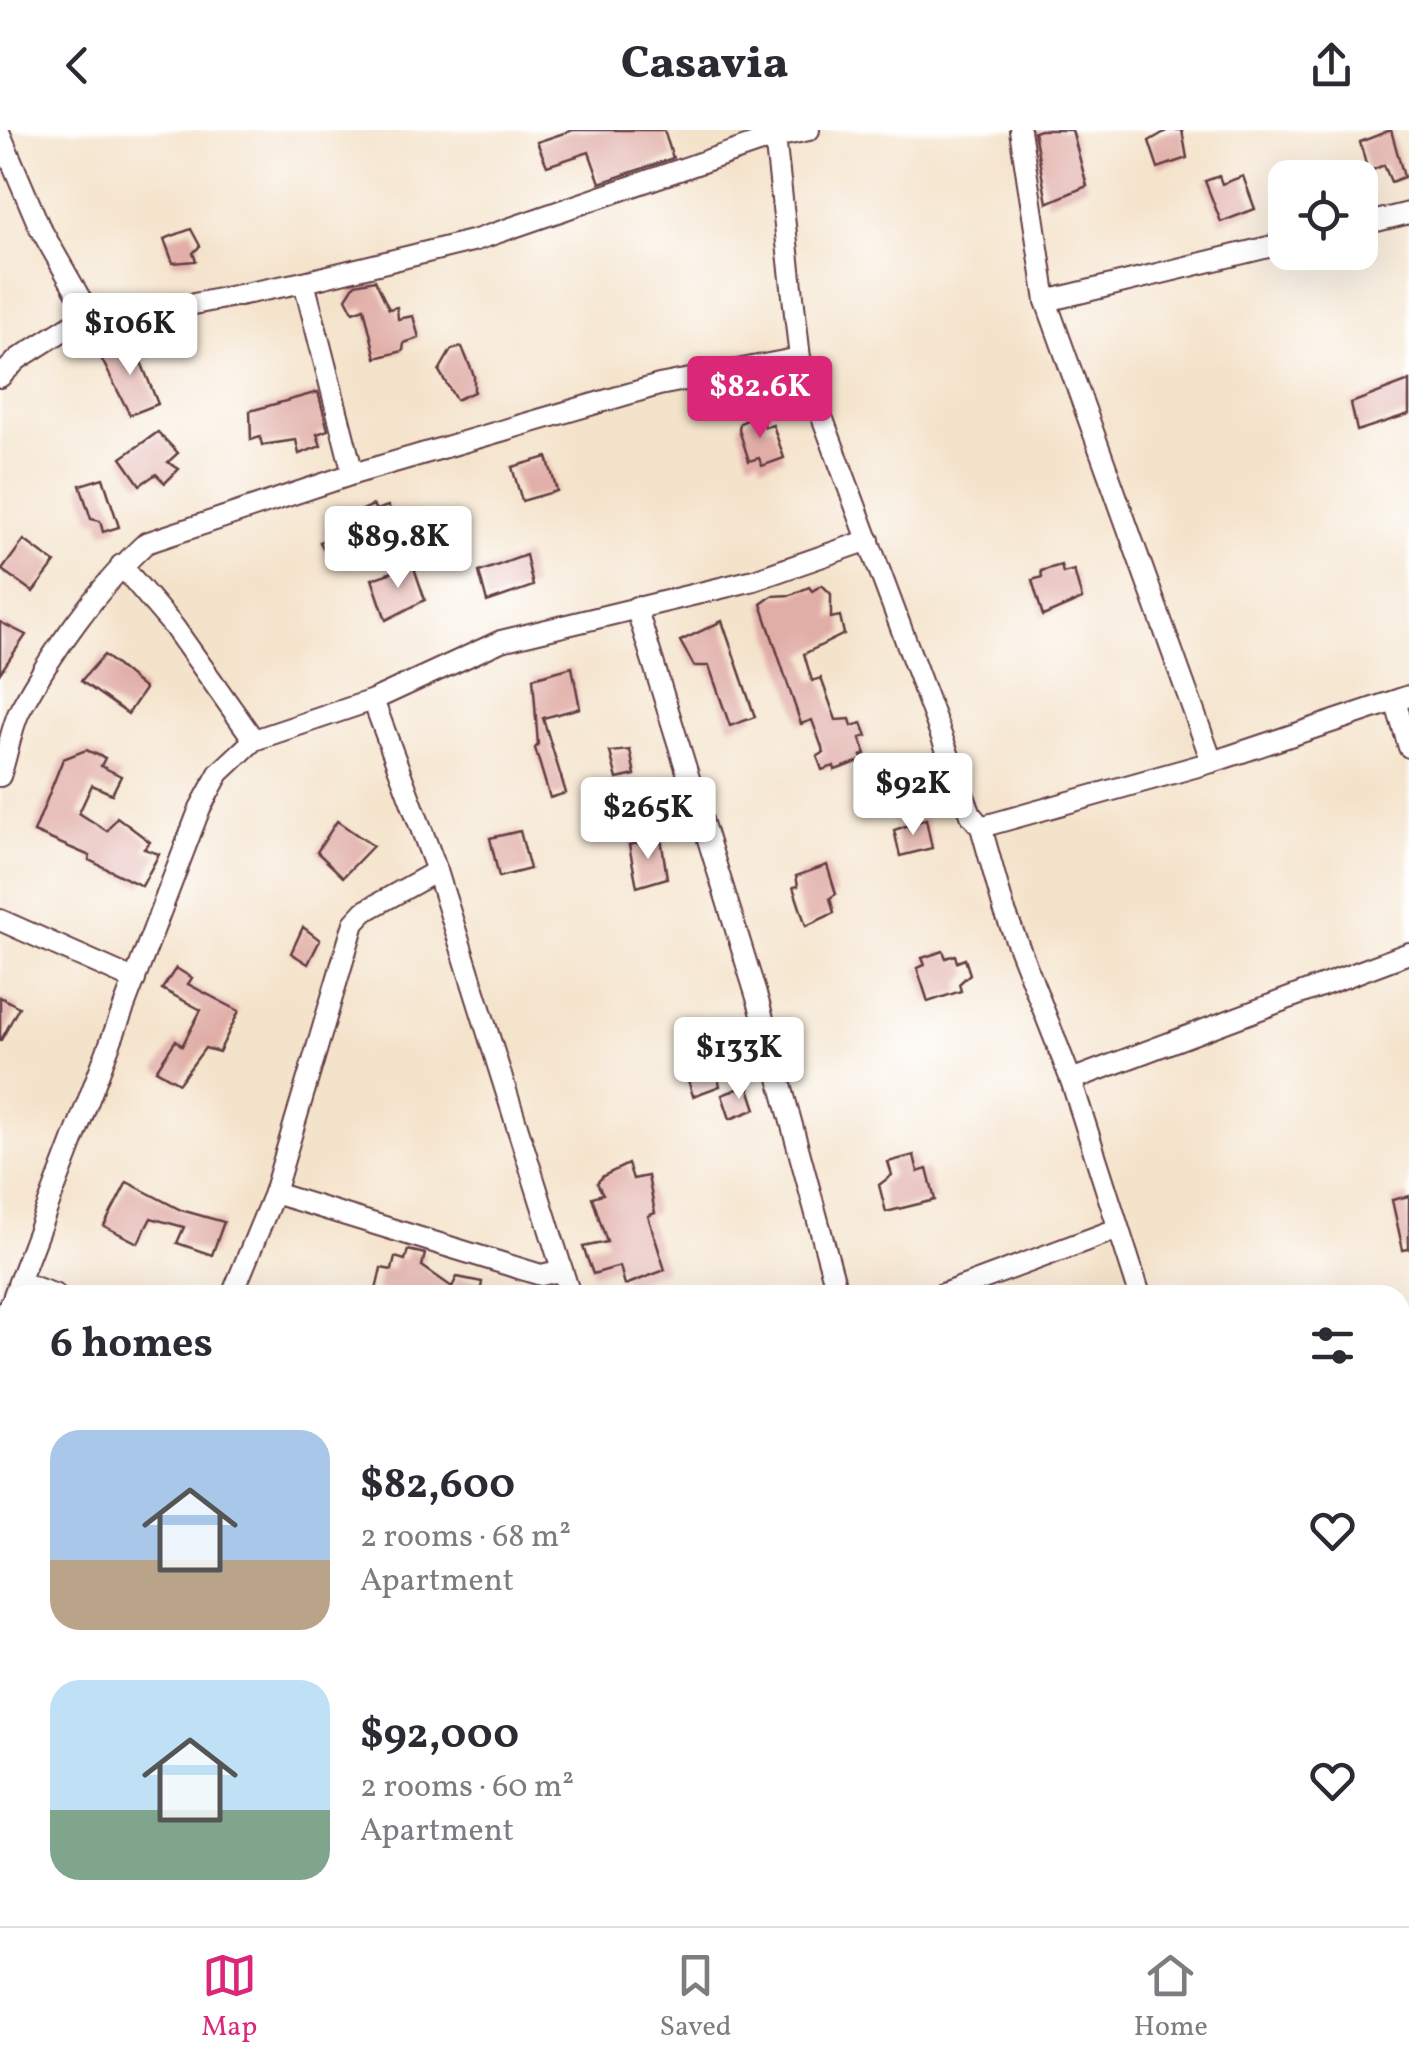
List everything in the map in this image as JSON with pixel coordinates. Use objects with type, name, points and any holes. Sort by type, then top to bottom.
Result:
[{"type":"street","points":[[0,134],[39,226],[89,314],[104,322],[304,282],[476,240],[775,138],[809,130]]},
{"type":"street","points":[[1020,130],[1046,301],[1212,762]]},
{"type":"street","points":[[775,138],[800,358],[972,816],[980,827],[1004,909],[1071,1080],[1137,1285]]},
{"type":"street","points":[[1378,221],[1409,214]]},
{"type":"street","points":[[1046,301],[1268,247]]},
{"type":"street","points":[[304,282],[352,474]]},
{"type":"street","points":[[0,376],[18,359],[89,314]]},
{"type":"street","points":[[0,776],[9,710],[121,566],[164,534],[352,474],[659,385],[800,358]]},
{"type":"street","points":[[19,1285],[200,808],[219,773],[254,740],[373,700],[501,641],[754,580],[869,540]]},
{"type":"street","points":[[121,566],[174,627],[254,740]]},
{"type":"street","points":[[636,607],[758,1004],[835,1285]]},
{"type":"street","points":[[980,827],[1212,762],[1402,698],[1409,747]]},
{"type":"street","points":[[373,700],[437,871],[566,1285]]},
{"type":"street","points":[[236,1285],[274,1193],[354,923],[365,911],[437,871]]},
{"type":"street","points":[[0,920],[135,980]]},
{"type":"street","points":[[1071,1080],[1409,953]]},
{"type":"street","points":[[274,1193],[541,1276],[560,1271]]},
{"type":"street","points":[[966,1285],[1117,1228]]},
{"type":"building","points":[[573,130],[664,130],[673,158],[600,183],[589,152],[547,166],[537,142]]},
{"type":"building","points":[[1072,130],[1087,186],[1047,203],[1034,132]]},
{"type":"building","points":[[1168,130],[1182,130],[1187,158],[1158,168],[1149,141]]},
{"type":"building","points":[[1391,130],[1404,177],[1391,182],[1384,165],[1378,168],[1378,160],[1365,160],[1360,142]]},
{"type":"building","points":[[1219,176],[1222,184],[1243,176],[1255,209],[1221,222],[1205,181]]},
{"type":"building","points":[[191,229],[200,246],[193,253],[196,261],[173,263],[164,239]]},
{"type":"building","points":[[375,280],[389,309],[397,307],[398,319],[413,316],[419,338],[404,343],[403,351],[376,358],[364,308],[353,312],[346,298],[355,284]]},
{"type":"building","points":[[133,342],[158,404],[130,415],[100,356]]},
{"type":"building","points":[[462,347],[474,376],[474,392],[456,400],[439,371],[451,350]]},
{"type":"building","points":[[1409,381],[1409,414],[1357,431],[1351,403]]},
{"type":"building","points":[[318,392],[328,430],[317,434],[321,446],[299,454],[296,440],[262,445],[260,437],[251,440],[250,411]]},
{"type":"building","points":[[761,414],[765,427],[773,425],[784,458],[762,466],[759,458],[749,461],[739,430],[740,423]]},
{"type":"building","points":[[158,432],[178,453],[168,462],[179,469],[165,483],[156,474],[140,485],[121,458]]},
{"type":"building","points":[[547,457],[557,491],[522,501],[512,467]]},
{"type":"building","points":[[103,478],[119,527],[103,532],[100,521],[91,519],[80,485]]},
{"type":"building","points":[[373,505],[376,510],[388,506],[392,513],[402,511],[407,522],[400,526],[404,534],[331,562],[320,542],[326,539],[324,529],[362,523],[356,513]]},
{"type":"building","points":[[24,540],[55,563],[33,592],[2,570]]},
{"type":"building","points":[[526,555],[533,586],[487,602],[479,572]]},
{"type":"building","points":[[413,565],[425,600],[386,620],[372,579]]},
{"type":"building","points":[[1061,565],[1063,573],[1074,570],[1082,599],[1043,616],[1032,580],[1042,577],[1041,571]]},
{"type":"building","points":[[822,585],[831,594],[831,618],[840,616],[844,634],[804,654],[812,681],[821,678],[836,720],[850,719],[852,726],[862,723],[867,736],[860,738],[866,754],[861,756],[863,760],[835,770],[834,766],[822,770],[817,756],[824,753],[812,720],[801,724],[761,604],[772,596],[791,595],[809,587],[812,591]]},
{"type":"building","points":[[722,621],[755,717],[730,726],[709,666],[694,666],[680,641]]},
{"type":"building","points":[[0,622],[26,635],[0,673]]},
{"type":"building","points":[[104,655],[145,689],[128,714],[81,681]]},
{"type":"building","points":[[572,667],[580,708],[543,718],[566,793],[550,798],[535,748],[538,745],[533,678]]},
{"type":"building","points":[[86,750],[105,758],[101,766],[121,776],[112,794],[92,785],[79,813],[107,831],[117,817],[150,842],[144,849],[159,854],[142,886],[89,860],[90,856],[34,832],[63,759]]},
{"type":"building","points":[[630,750],[635,775],[617,779],[610,752]]},
{"type":"building","points":[[926,819],[932,848],[900,856],[894,830]]},
{"type":"building","points":[[337,821],[373,846],[343,877],[317,852]]},
{"type":"building","points":[[520,831],[530,869],[499,877],[490,838]]},
{"type":"building","points":[[661,838],[667,878],[637,887],[629,845]]},
{"type":"building","points":[[827,865],[836,894],[830,898],[834,913],[806,926],[793,887],[798,886],[796,876]]},
{"type":"building","points":[[303,927],[320,940],[308,964],[291,953]]},
{"type":"building","points":[[943,951],[946,958],[955,955],[957,962],[965,959],[970,974],[959,984],[961,991],[928,1002],[917,968],[925,965],[922,958]]},
{"type":"building","points":[[176,968],[192,978],[188,984],[239,1011],[219,1052],[205,1048],[179,1083],[156,1070],[176,1040],[182,1046],[201,1010],[162,989]]},
{"type":"building","points":[[0,997],[19,1007],[0,1042]]},
{"type":"building","points":[[715,1065],[720,1086],[693,1096],[686,1073]]},
{"type":"building","points":[[748,1085],[756,1109],[730,1119],[722,1095]]},
{"type":"building","points":[[914,1155],[918,1172],[927,1169],[935,1200],[886,1212],[879,1185],[892,1175],[888,1162]]},
{"type":"building","points":[[628,1164],[633,1179],[648,1176],[655,1213],[648,1216],[665,1270],[625,1285],[620,1266],[593,1274],[583,1247],[607,1242],[592,1197],[603,1194],[597,1183],[603,1176]]},
{"type":"building","points":[[127,1182],[181,1210],[224,1222],[212,1255],[177,1243],[184,1227],[151,1218],[138,1243],[104,1226]]},
{"type":"building","points":[[1409,1196],[1409,1249],[1403,1250],[1392,1200]]},
{"type":"building","points":[[408,1250],[425,1254],[422,1266],[449,1285],[377,1285],[381,1268],[392,1270],[395,1257],[405,1260]]},
{"type":"building","points":[[457,1277],[482,1285],[453,1285]]}]
